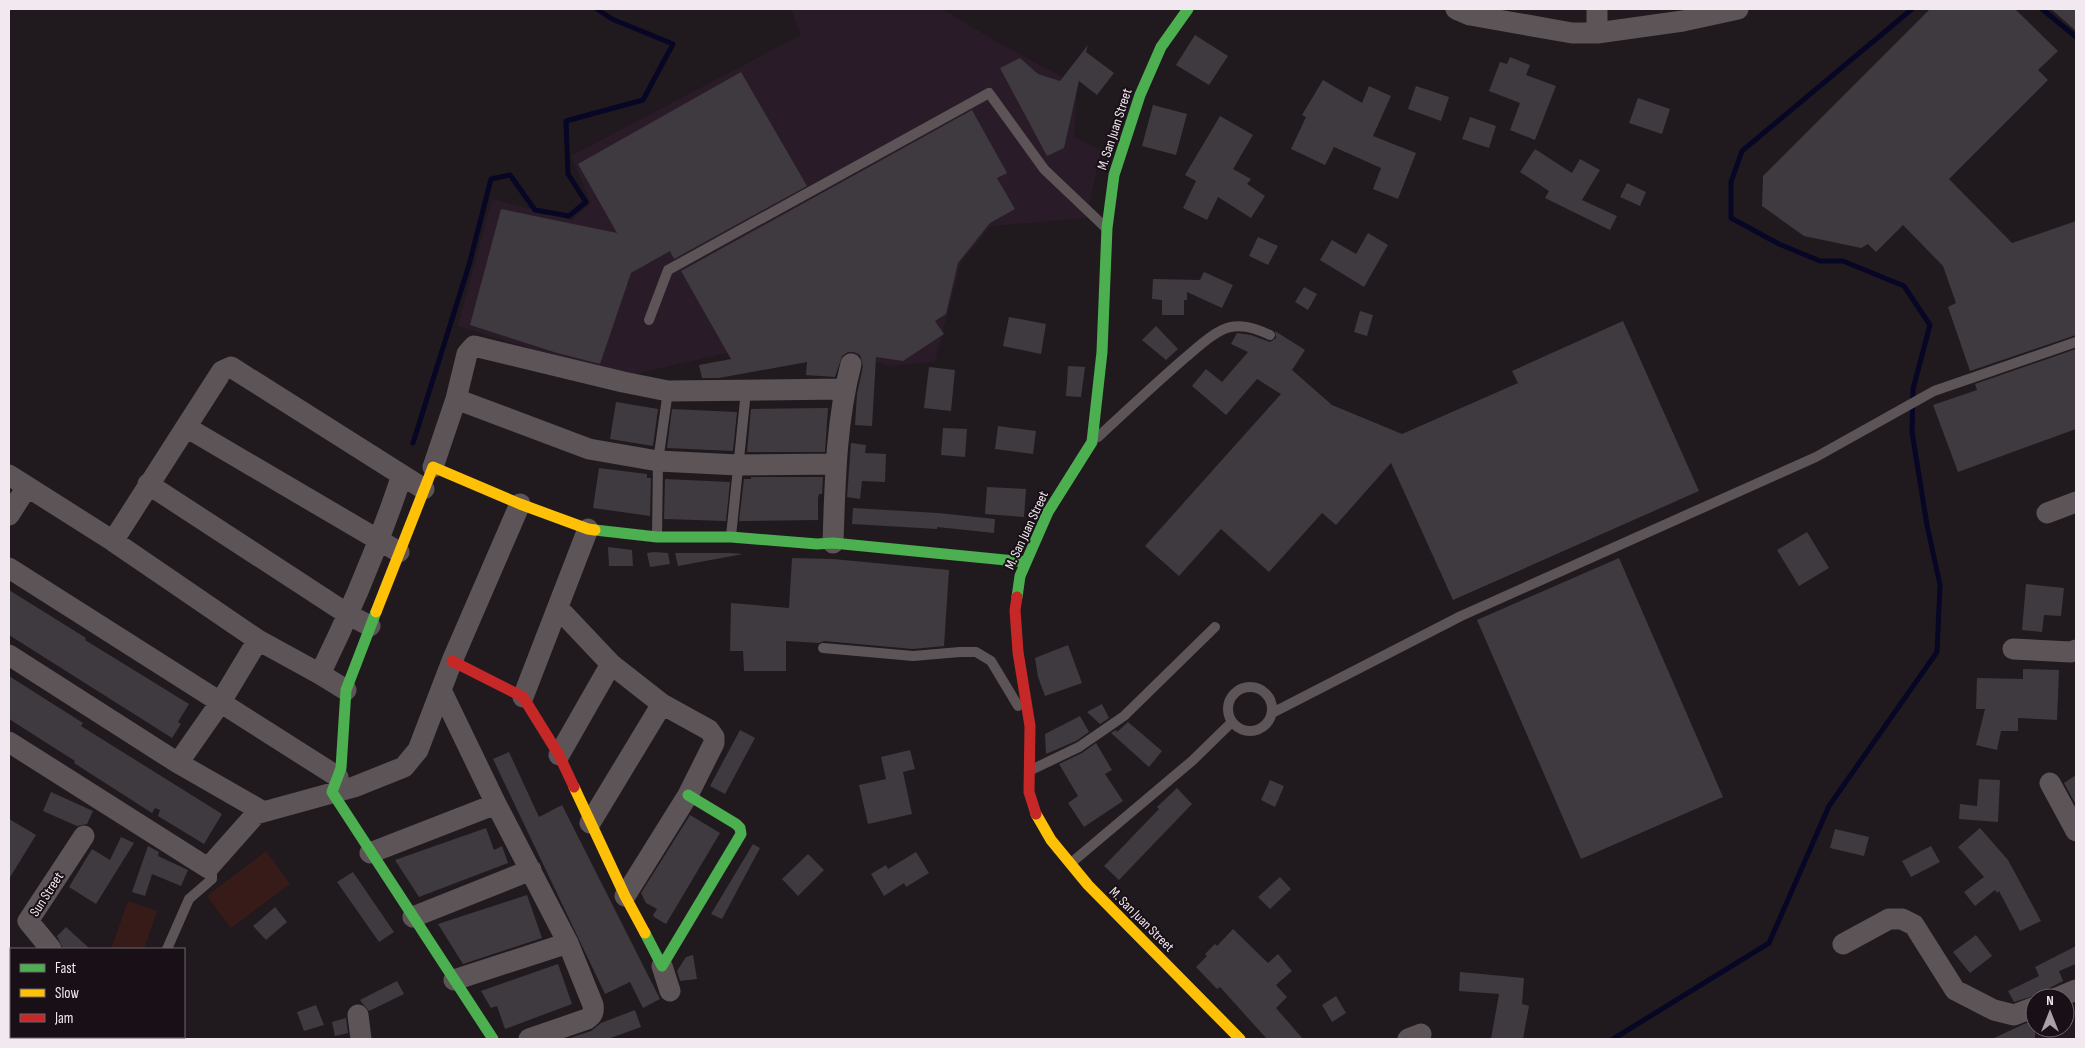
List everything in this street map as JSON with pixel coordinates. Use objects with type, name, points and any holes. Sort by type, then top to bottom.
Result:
[{"type":"street","name":"M. San Juan Street","points":[[1188,9],[1161,48],[1140,95],[1114,175],[1107,228],[1102,352],[1092,442],[1048,512],[1020,576],[1015,610],[1018,652],[1030,726],[1029,792],[1037,817],[1051,840],[1088,885],[1240,1039]]},
{"type":"street","points":[[1456,9],[1470,15],[1572,33],[1598,33],[1683,22],[1738,9]]},
{"type":"street","points":[[1598,9],[1598,33]]},
{"type":"street","points":[[335,785],[342,768],[346,690],[433,467],[456,399],[467,354],[474,346],[623,382],[668,390],[845,388]]},
{"type":"street","points":[[833,542],[835,464],[845,388],[851,364]]},
{"type":"street","points":[[113,541],[222,371],[231,367],[424,489]]},
{"type":"street","points":[[456,399],[589,449],[658,461],[738,465],[835,464]]},
{"type":"street","points":[[186,427],[400,552]]},
{"type":"street","points":[[433,467],[520,504],[588,529],[657,537],[731,537],[818,544],[833,542],[1026,562]]},
{"type":"street","points":[[9,475],[113,541],[258,640],[346,690]]},
{"type":"street","points":[[320,674],[349,615],[380,540],[402,475]]},
{"type":"street","points":[[148,484],[349,615],[370,626]]},
{"type":"street","points":[[9,515],[27,487]]},
{"type":"street","points":[[2047,513],[2076,502]]},
{"type":"street","points":[[9,742],[208,868],[256,814],[335,785],[354,787],[404,767],[418,750],[452,661],[520,504]]},
{"type":"street","points":[[523,697],[588,529]]},
{"type":"street","points":[[9,568],[220,703],[335,785],[370,854],[493,1039]]},
{"type":"street","points":[[558,608],[611,664],[662,704],[709,730],[714,737],[714,743],[688,795],[625,896]]},
{"type":"street","points":[[178,763],[220,703],[258,640]]},
{"type":"street","points":[[2014,650],[2072,652],[2076,650]]},
{"type":"street","points":[[9,654],[178,763],[262,811]]},
{"type":"street","points":[[452,661],[523,697],[559,755],[625,896],[662,966],[670,991]]},
{"type":"street","points":[[559,755],[611,664]]},
{"type":"street","points":[[441,690],[496,804],[568,944],[594,1011],[592,1016],[587,1019],[529,1039]]},
{"type":"street","points":[[590,822],[662,704]]},
{"type":"street","points":[[2050,783],[2076,830]]},
{"type":"street","points":[[662,966],[741,834],[740,828],[736,824],[688,795]]},
{"type":"street","points":[[370,854],[496,804]]},
{"type":"street","name":"Sun Street","points":[[50,948],[28,921],[84,836]]},
{"type":"street","points":[[413,917],[530,870]]},
{"type":"street","points":[[1843,944],[1889,919],[1902,919],[1914,925],[1955,990],[1994,1010],[2014,1015],[2025,1011]]},
{"type":"street","points":[[454,980],[568,944]]},
{"type":"street","points":[[358,1015],[361,1039]]},
{"type":"lane","points":[[649,320],[668,270],[989,93],[1044,169],[1107,228]]},
{"type":"lane","points":[[1092,442],[1167,374],[1209,338],[1223,329],[1242,326],[1270,335]]},
{"type":"lane","points":[[1272,713],[1461,616],[1816,458],[1934,391],[2076,342]]},
{"type":"lane","points":[[657,537],[658,461],[668,390]]},
{"type":"lane","points":[[731,537],[746,390]]},
{"type":"lane","points":[[1028,772],[1079,747],[1124,716],[1215,627]]},
{"type":"lane","points":[[823,648],[913,656],[976,652],[991,661],[1030,726]]},
{"type":"lane","points":[[1254,687],[1262,690],[1268,696],[1272,704],[1272,713],[1269,721],[1263,727],[1255,731],[1246,731],[1238,728],[1232,722],[1228,714],[1228,706],[1231,697],[1237,691],[1254,687]]},
{"type":"lane","points":[[1070,864],[1192,761],[1232,722]]},
{"type":"lane","points":[[168,948],[189,899],[212,879],[212,874],[208,868]]},
{"type":"shaded area","points":[[791,9],[942,9],[997,42],[1077,85],[1074,137],[1101,150],[1086,218],[991,226],[961,262],[935,362],[888,366],[862,356],[843,360],[800,348],[722,354],[622,377],[458,326],[492,199],[572,220],[591,203],[571,156],[801,35]]},
{"type":"shaded area","points":[[266,851],[290,884],[231,928],[207,896]]},
{"type":"shaded area","points":[[128,901],[157,911],[144,948],[111,948]]},
{"type":"building","points":[[1930,9],[2015,9],[2058,51],[2038,70],[2048,80],[1949,179],[2012,243],[2076,221],[2076,335],[1970,371],[1948,307],[1956,303],[1943,266],[1903,225],[1876,252],[1868,244],[1861,248],[1804,236],[1762,206],[1763,176]]},
{"type":"building","points":[[2051,9],[2076,9],[2076,31]]},
{"type":"building","points":[[1195,35],[1228,56],[1209,85],[1176,65]]},
{"type":"building","points":[[1088,45],[1086,52],[1114,73],[1097,95],[1079,81],[1064,148],[1047,156],[1000,68],[1020,58],[1038,74],[1060,81]]},
{"type":"building","points":[[1510,57],[1530,65],[1526,75],[1556,86],[1535,140],[1510,130],[1520,103],[1489,91],[1500,62],[1507,64]]},
{"type":"building","points":[[741,72],[807,186],[674,259],[670,251],[631,273],[600,364],[557,353],[470,325],[501,209],[617,233],[578,164]]},
{"type":"building","points":[[1323,80],[1362,103],[1369,86],[1391,96],[1373,136],[1416,153],[1398,199],[1373,189],[1381,168],[1334,147],[1325,165],[1291,149],[1306,117],[1302,115]]},
{"type":"building","points":[[1416,86],[1449,97],[1441,121],[1408,109]]},
{"type":"building","points":[[1638,98],[1670,109],[1662,134],[1629,123]]},
{"type":"building","points":[[1153,105],[1187,114],[1176,155],[1142,146]]},
{"type":"building","points":[[972,110],[1007,173],[997,178],[1015,209],[990,223],[958,263],[946,314],[935,321],[944,334],[903,361],[876,357],[872,426],[855,425],[857,394],[863,366],[860,355],[854,352],[848,352],[842,356],[835,377],[806,375],[807,362],[719,378],[702,378],[699,365],[731,359],[681,271]]},
{"type":"building","points":[[1220,116],[1253,135],[1233,169],[1251,179],[1247,184],[1265,196],[1251,218],[1218,197],[1207,220],[1183,208],[1196,181],[1185,175]]},
{"type":"building","points":[[1470,117],[1496,126],[1489,148],[1462,139]]},
{"type":"building","points":[[1535,149],[1572,173],[1580,159],[1600,170],[1582,200],[1617,216],[1610,230],[1545,198],[1549,191],[1520,172]]},
{"type":"building","points":[[1627,183],[1646,192],[1640,206],[1620,197]]},
{"type":"building","points":[[1368,233],[1388,245],[1364,287],[1320,260],[1332,240],[1356,254]]},
{"type":"building","points":[[1258,237],[1278,246],[1268,265],[1249,256]]},
{"type":"building","points":[[1204,272],[1233,285],[1222,308],[1187,292],[1187,300],[1184,300],[1184,315],[1162,315],[1162,300],[1152,299],[1153,279],[1200,280]]},
{"type":"building","points":[[1304,287],[1317,294],[1308,310],[1295,302]]},
{"type":"building","points":[[1360,311],[1373,315],[1367,336],[1354,332]]},
{"type":"building","points":[[1009,317],[1046,324],[1041,354],[1003,346]]},
{"type":"building","points":[[1623,321],[1699,491],[1453,600],[1391,463],[1336,525],[1322,513],[1269,572],[1221,529],[1179,576],[1145,546],[1281,394],[1257,379],[1226,415],[1192,386],[1206,369],[1222,382],[1248,352],[1231,344],[1237,333],[1251,335],[1270,342],[1276,338],[1275,331],[1305,350],[1292,370],[1332,405],[1402,434],[1518,383],[1512,371]]},
{"type":"building","points":[[1156,326],[1178,349],[1166,360],[1142,340]]},
{"type":"building","points":[[2076,349],[2076,429],[1958,472],[1933,405],[1977,390],[1975,384]]},
{"type":"building","points":[[1068,366],[1085,367],[1081,397],[1066,396]]},
{"type":"building","points":[[929,367],[955,370],[951,411],[924,408]]},
{"type":"building","points":[[616,402],[658,409],[653,446],[610,439]]},
{"type":"building","points":[[828,408],[825,452],[747,452],[751,409]]},
{"type":"building","points":[[672,409],[737,412],[733,451],[667,448]]},
{"type":"building","points":[[998,426],[1036,431],[1033,454],[995,449]]},
{"type":"building","points":[[943,428],[967,429],[965,457],[941,455]]},
{"type":"building","points":[[851,443],[866,445],[865,453],[886,454],[885,482],[862,481],[860,499],[847,497]]},
{"type":"building","points":[[599,468],[647,474],[647,478],[651,478],[650,516],[593,508]]},
{"type":"building","points":[[751,477],[823,477],[822,494],[819,494],[818,498],[818,520],[739,521],[744,479],[751,479]]},
{"type":"building","points":[[665,479],[730,482],[726,521],[664,519]]},
{"type":"building","points":[[987,487],[1026,489],[1024,517],[985,514]]},
{"type":"building","points":[[853,508],[938,513],[995,519],[994,533],[937,527],[937,529],[852,524]]},
{"type":"building","points":[[1807,532],[1829,568],[1799,586],[1777,550]]},
{"type":"building","points":[[608,547],[632,550],[633,566],[609,566]]},
{"type":"building","points":[[647,553],[668,553],[670,564],[650,567]]},
{"type":"building","points":[[675,553],[730,553],[743,554],[678,566]]},
{"type":"building","points":[[792,558],[833,559],[949,570],[944,646],[913,649],[824,641],[819,643],[786,641],[786,671],[744,671],[743,651],[730,651],[731,603],[789,608]]},
{"type":"building","points":[[1619,558],[1723,797],[1581,859],[1477,620]]},
{"type":"building","points":[[2026,584],[2064,588],[2061,616],[2044,615],[2042,632],[2022,630]]},
{"type":"building","points":[[9,590],[86,638],[85,640],[189,704],[178,722],[181,724],[172,738],[9,635]]},
{"type":"building","points":[[1068,645],[1082,683],[1045,696],[1038,677],[1035,658]]},
{"type":"building","points":[[2023,669],[2059,670],[2057,720],[2018,718],[2018,731],[2001,731],[1997,750],[1976,745],[1985,709],[1976,709],[1977,678],[2023,679]]},
{"type":"building","points":[[9,676],[83,723],[81,726],[222,814],[204,844],[158,816],[160,810],[155,808],[152,813],[9,719]]},
{"type":"building","points":[[1102,704],[1109,718],[1100,724],[1087,712]]},
{"type":"building","points":[[1080,716],[1089,732],[1076,741],[1046,754],[1045,734]]},
{"type":"building","points":[[1128,722],[1162,751],[1149,767],[1111,733],[1116,730],[1117,732]]},
{"type":"building","points":[[740,730],[755,738],[725,794],[710,786]]},
{"type":"building","points":[[1096,743],[1112,770],[1105,774],[1123,801],[1084,827],[1068,803],[1078,796],[1059,764],[1082,753]]},
{"type":"building","points":[[910,750],[915,769],[903,772],[912,814],[868,824],[859,785],[886,779],[881,757]]},
{"type":"building","points":[[509,752],[539,817],[562,805],[660,999],[643,1008],[630,982],[605,994],[493,759]]},
{"type":"building","points":[[2076,775],[2076,805],[2064,783]]},
{"type":"building","points":[[1979,779],[2000,780],[1998,822],[1959,819],[1960,804],[1977,806]]},
{"type":"building","points":[[1270,780],[1284,786],[1275,807],[1261,800]]},
{"type":"building","points":[[1177,788],[1192,804],[1119,880],[1104,866],[1159,809],[1157,807]]},
{"type":"building","points":[[51,792],[93,811],[87,824],[77,826],[43,811]]},
{"type":"building","points":[[690,815],[720,833],[666,924],[654,917],[653,915],[657,909],[646,903],[641,893]]},
{"type":"building","points":[[9,819],[36,835],[9,879]]},
{"type":"building","points":[[486,828],[494,850],[502,846],[508,863],[419,897],[395,860]]},
{"type":"building","points":[[1980,828],[2008,860],[2041,921],[2020,931],[1999,891],[1997,893],[1995,890],[1975,906],[1964,892],[1984,877],[1958,847]]},
{"type":"building","points":[[1835,829],[1869,837],[1864,856],[1830,848]]},
{"type":"building","points":[[121,837],[134,843],[96,904],[69,887],[92,849],[110,860]]},
{"type":"building","points":[[753,844],[760,848],[722,919],[711,914]]},
{"type":"building","points":[[148,846],[159,852],[158,856],[188,870],[181,886],[152,874],[145,896],[132,892]]},
{"type":"building","points":[[1931,846],[1940,862],[1911,877],[1902,861]]},
{"type":"building","points":[[916,852],[929,873],[906,887],[904,883],[884,896],[871,874],[886,865],[888,869]]},
{"type":"building","points":[[808,854],[824,870],[798,896],[782,879]]},
{"type":"building","points":[[353,872],[394,932],[379,942],[337,882]]},
{"type":"building","points":[[1280,877],[1291,889],[1270,909],[1258,897]]},
{"type":"building","points":[[527,895],[542,938],[463,964],[438,924]]},
{"type":"building","points":[[275,907],[287,922],[266,940],[253,926]]},
{"type":"building","points":[[66,927],[89,948],[63,948],[57,936]]},
{"type":"building","points":[[1233,929],[1268,963],[1278,954],[1292,971],[1276,985],[1287,997],[1276,1008],[1303,1039],[1267,1039],[1220,987],[1217,989],[1196,967],[1207,956],[1205,954],[1215,944],[1217,946]]},
{"type":"building","points":[[1976,935],[1992,956],[1970,973],[1953,952]]},
{"type":"building","points":[[2076,946],[2076,964],[2059,971],[2063,981],[2050,988],[2025,988],[2025,998],[2014,1002],[2008,991],[2039,976],[2035,967]]},
{"type":"building","points":[[693,955],[697,979],[680,981],[677,971],[686,957]]},
{"type":"building","points":[[558,964],[572,1004],[505,1029],[497,1006],[491,1008],[481,991]]},
{"type":"building","points":[[1460,972],[1524,978],[1522,1004],[1529,1006],[1523,1039],[1491,1039],[1499,994],[1459,991]]},
{"type":"building","points":[[397,981],[404,994],[369,1011],[360,1000]]},
{"type":"building","points":[[1336,996],[1346,1013],[1332,1022],[1322,1005]]},
{"type":"building","points":[[316,1005],[324,1025],[304,1031],[297,1012]]},
{"type":"building","points":[[635,1010],[641,1027],[608,1039],[567,1039],[591,1031],[601,1023]]},
{"type":"building","points":[[346,1018],[348,1033],[335,1036],[332,1022]]},
{"type":"building","points":[[2024,1024],[2025,1038],[2035,1039],[1992,1039]]},
{"type":"waterway","points":[[413,443],[469,265],[491,179],[510,175],[535,210],[569,216],[586,202],[568,174],[566,121],[643,100],[673,44],[612,19],[597,9]]},
{"type":"waterway","points":[[1613,1039],[1769,943],[1829,806],[1937,652],[1940,585],[1927,525],[1912,432],[1913,389],[1930,325],[1904,286],[1843,261],[1820,261],[1779,244],[1731,218],[1731,182],[1742,151],[1912,9]]},
{"type":"waterway","points":[[2042,9],[2076,37]]},
{"type":"traffic: fast","points":[[1017,597],[1020,576],[1048,512],[1092,442],[1102,352],[1107,228],[1114,175],[1140,95],[1161,47],[1188,9]]},
{"type":"traffic: fast","points":[[595,530],[657,537],[731,537],[817,544],[833,543],[1026,562]]},
{"type":"traffic: fast","points":[[376,612],[346,690],[341,768],[332,792],[493,1039]]},
{"type":"traffic: fast","points":[[645,933],[662,966],[741,834],[740,828],[736,824],[688,795]]},
{"type":"traffic: slow","points":[[376,612],[433,467],[520,504],[595,530]]},
{"type":"traffic: slow","points":[[574,787],[625,896],[645,933]]},
{"type":"traffic: slow","points":[[1036,814],[1051,840],[1088,885],[1240,1039]]},
{"type":"traffic: jam","points":[[1017,597],[1015,610],[1018,652],[1030,726],[1029,792],[1036,814]]},
{"type":"traffic: jam","points":[[452,661],[523,697],[559,755],[574,787]]}]
